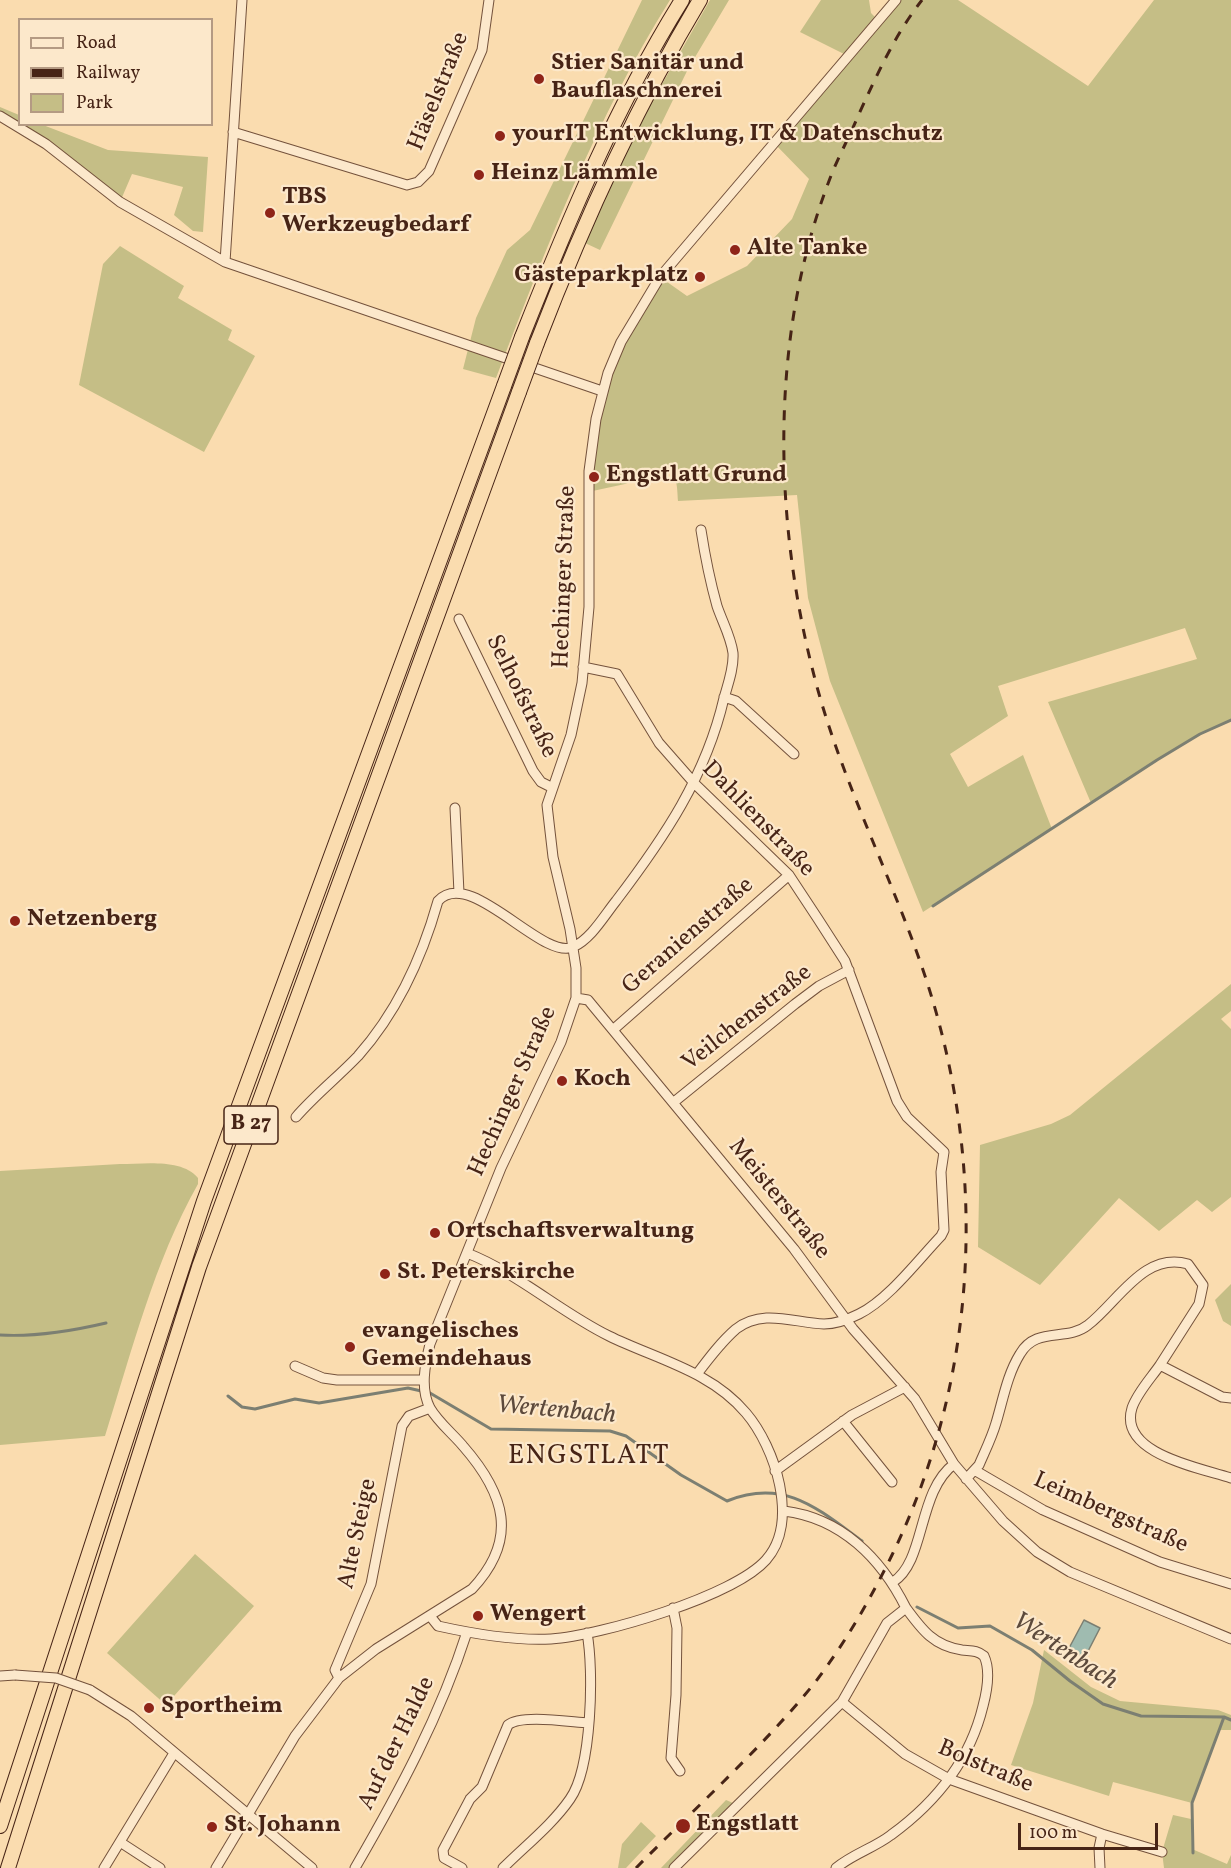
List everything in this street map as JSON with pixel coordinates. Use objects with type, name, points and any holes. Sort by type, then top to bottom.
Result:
[{"type":"highway","name":"B 27","points":[[0,1826],[204,1201],[522,337],[589,175],[642,69],[682,0]]},
{"type":"highway","name":"B 27","points":[[8,1868],[199,1266],[537,343],[576,244],[632,122],[700,0]]},
{"type":"street","points":[[225,262],[242,0]]},
{"type":"street","name":"Häselstraße","points":[[233,132],[407,184],[418,182],[429,171],[483,50],[489,0]]},
{"type":"street","name":"Hechinger Straße","points":[[339,1678],[376,1649],[472,1589],[484,1576],[500,1544],[502,1516],[492,1485],[467,1451],[430,1408],[426,1398],[424,1380],[430,1344],[510,1146],[561,1042],[576,998],[573,947],[548,827],[547,805],[578,709],[584,667],[589,607],[588,492],[591,447],[602,391],[621,342],[660,278],[896,0]]},
{"type":"street","points":[[0,116],[46,144],[120,202],[225,262],[602,391]]},
{"type":"street","points":[[296,1117],[356,1057],[382,1026],[406,985],[438,901],[450,892],[459,893],[487,905],[530,930],[552,948],[562,950],[573,947],[592,932],[634,878],[694,784],[717,726],[733,652],[706,564],[701,530]]},
{"type":"street","name":"Selhofstraße","points":[[459,619],[533,771],[541,782],[551,787]]},
{"type":"street","name":"Dahlienstraße","points":[[584,667],[617,674],[622,678],[659,743],[694,784],[789,875],[845,961],[897,1101],[907,1117],[944,1152],[941,1172],[944,1230],[941,1236],[875,1305],[846,1319]]},
{"type":"street","points":[[724,697],[736,701],[794,754]]},
{"type":"street","points":[[455,808],[459,893]]},
{"type":"street","name":"Geranienstraße","points":[[614,1029],[789,875]]},
{"type":"street","name":"Veilchenstraße","points":[[674,1102],[803,998],[849,970]]},
{"type":"street","name":"Meisterstraße","points":[[576,998],[588,1000],[614,1029],[794,1249],[846,1319],[915,1399],[954,1464],[1021,1538],[1056,1564],[1094,1584],[1231,1638]]},
{"type":"street","points":[[430,1616],[438,1626],[467,1632],[523,1639],[552,1639],[587,1633],[673,1608],[739,1580],[765,1561],[777,1541],[783,1506],[775,1471],[765,1446],[746,1413],[697,1374],[608,1335],[467,1253]]},
{"type":"street","points":[[966,1479],[976,1471],[996,1425],[1006,1388],[1020,1352],[1040,1336],[1079,1331],[1151,1269],[1170,1261],[1179,1262],[1194,1269],[1203,1285],[1199,1304],[1132,1407],[1131,1425],[1142,1445],[1155,1452],[1231,1478]]},
{"type":"street","points":[[697,1374],[718,1347],[737,1328],[752,1320],[774,1317],[826,1324],[846,1319]]},
{"type":"street","points":[[1160,1365],[1222,1397],[1231,1398]]},
{"type":"street","points":[[295,1366],[330,1379],[424,1380]]},
{"type":"street","points":[[775,1471],[792,1461],[843,1421],[905,1387]]},
{"type":"street","name":"Alte Steige","points":[[339,1678],[335,1670],[356,1625],[377,1564],[402,1426],[409,1416],[430,1408]]},
{"type":"street","points":[[843,1421],[892,1482]]},
{"type":"street","points":[[894,1582],[906,1571],[933,1488],[954,1464]]},
{"type":"street","name":"Leimbergstraße","points":[[976,1471],[1043,1510],[1149,1557],[1231,1584]]},
{"type":"street","points":[[783,1506],[808,1514],[838,1530],[870,1554],[894,1582],[906,1608],[930,1639],[942,1645],[979,1652],[986,1660],[987,1681],[980,1717],[974,1736],[949,1779],[938,1794],[890,1836],[856,1853],[836,1868]]},
{"type":"street","points":[[673,1608],[677,1628],[676,1695],[671,1758],[680,1771]]},
{"type":"street","points":[[674,1868],[842,1702],[887,1623],[906,1608]]},
{"type":"street","name":"Auf der Halde","points":[[355,1868],[420,1751],[448,1688],[467,1632]]},
{"type":"street","points":[[503,1868],[570,1798],[581,1774],[588,1723],[591,1666],[587,1633]]},
{"type":"street","points":[[0,1676],[56,1678],[90,1690],[131,1716],[312,1868]]},
{"type":"street","points":[[216,1868],[295,1736],[339,1678]]},
{"type":"street","name":"Bolstraße","points":[[842,1702],[905,1754],[949,1779],[1102,1834],[1162,1852]]},
{"type":"street","points":[[462,1868],[444,1858],[443,1850],[470,1799],[482,1787],[510,1723],[543,1719],[588,1723]]},
{"type":"street","points":[[104,1868],[174,1753]]},
{"type":"street","points":[[1100,1868],[1099,1848],[1102,1834]]},
{"type":"street","points":[[120,1842],[160,1868]]},
{"type":"green space","points":[[642,0],[670,0],[619,91],[574,184],[496,378],[463,369],[476,318],[507,250],[530,230]]},
{"type":"green space","points":[[710,0],[729,0],[688,69],[600,250],[585,243],[641,121]]},
{"type":"green space","points":[[821,0],[869,0],[871,13],[878,20],[896,0],[958,0],[1088,86],[1154,0],[1231,0],[1231,720],[1186,742],[1091,803],[1048,702],[1197,659],[1185,628],[998,686],[1008,716],[950,754],[968,787],[1023,755],[1052,829],[923,912],[830,681],[808,598],[797,495],[678,501],[674,477],[669,470],[664,468],[625,484],[588,492],[608,373],[660,277],[687,296],[747,266],[792,219],[809,179],[774,143],[848,56],[800,32]]},
{"type":"green space","points":[[0,107],[18,115],[18,126],[46,126],[108,150],[208,157],[203,232],[193,231],[174,215],[183,187],[132,174],[120,202],[0,116]]},
{"type":"green space","points":[[120,246],[184,286],[178,298],[232,330],[228,340],[255,356],[204,452],[79,385],[103,264]]},
{"type":"green space","points":[[1231,984],[1231,1011],[1221,1019],[1231,1029],[1231,1197],[1212,1212],[1197,1200],[1159,1231],[1119,1198],[1040,1285],[978,1247],[980,1145],[1051,1124],[1070,1115]]},
{"type":"green space","points":[[151,1163],[182,1167],[198,1178],[198,1184],[182,1214],[156,1276],[105,1436],[0,1445],[0,1171]]},
{"type":"green space","points":[[1231,1284],[1231,1326],[1223,1321],[1215,1300]]},
{"type":"green space","points":[[195,1554],[254,1606],[166,1705],[107,1653]]},
{"type":"green space","points":[[1044,1650],[1091,1687],[1120,1701],[1218,1710],[1231,1715],[1231,1730],[1219,1730],[1192,1803],[1113,1782],[1109,1796],[1011,1765],[1033,1703]]},
{"type":"green space","points":[[726,1800],[733,1803],[669,1868],[661,1868]]},
{"type":"green space","points":[[1173,1815],[1191,1819],[1192,1849],[1227,1864],[1231,1855],[1231,1868],[1164,1868],[1162,1852]]},
{"type":"green space","points":[[641,1822],[656,1836],[626,1868],[618,1868],[622,1844]]},
{"type":"shaded area","points":[[1084,1620],[1100,1628],[1084,1659],[1068,1650]]},
{"type":"waterway","points":[[933,906],[1157,760],[1200,734],[1231,720]]},
{"type":"waterway","name":"Wertenbach","points":[[0,1335],[53,1333],[106,1323]]},
{"type":"waterway","name":"Wertenbach","points":[[228,1396],[242,1407],[255,1409],[295,1399],[319,1403],[408,1388],[430,1393],[491,1429],[610,1431],[626,1436],[681,1475],[727,1501],[747,1495],[766,1493],[783,1495],[815,1508],[862,1541]]},
{"type":"waterway","name":"Wertenbach","points":[[917,1607],[958,1628],[990,1626],[1032,1650],[1103,1704],[1141,1716],[1224,1717],[1231,1720]]},
{"type":"waterway","points":[[1193,1853],[1192,1803],[1224,1717]]},
{"type":"railway","points":[[636,1868],[793,1709],[824,1670],[856,1622],[892,1555],[922,1485],[944,1413],[958,1340],[965,1266],[965,1191],[958,1116],[944,1042],[923,970],[839,756],[816,683],[791,559],[785,495],[784,430],[787,366],[796,303],[809,241],[832,173],[872,86],[894,42],[922,0]]},
{"type":"place","name":"Stier Sanitär und Bauflaschnerei","points":[[539,79]]},
{"type":"place","name":"yourIT Entwicklung, IT & Datenschutz","points":[[500,136]]},
{"type":"place","name":"Heinz Lämmle","points":[[479,175]]},
{"type":"place","name":"TBS Werkzeugbedarf","points":[[270,213]]},
{"type":"place","name":"Alte Tanke","points":[[735,250]]},
{"type":"place","name":"Gästeparkplatz","points":[[700,277]]},
{"type":"place","name":"Engstlatt Grund","points":[[594,477]]},
{"type":"place","name":"Netzenberg","points":[[15,921]]},
{"type":"place","name":"Koch","points":[[562,1081]]},
{"type":"place","name":"Ortschaftsverwaltung","points":[[435,1233]]},
{"type":"place","name":"St. Peterskirche","points":[[385,1274]]},
{"type":"place","name":"evangelisches Gemeindehaus","points":[[350,1347]]},
{"type":"place","name":"Wengert","points":[[478,1616]]},
{"type":"place","name":"Sportheim","points":[[149,1708]]},
{"type":"place","name":"Engstlatt","points":[[683,1826]]},
{"type":"place","name":"St. Johann","points":[[212,1827]]},
{"type":"district","name":"ENGSTLATT","points":[[589,1458]]}]
